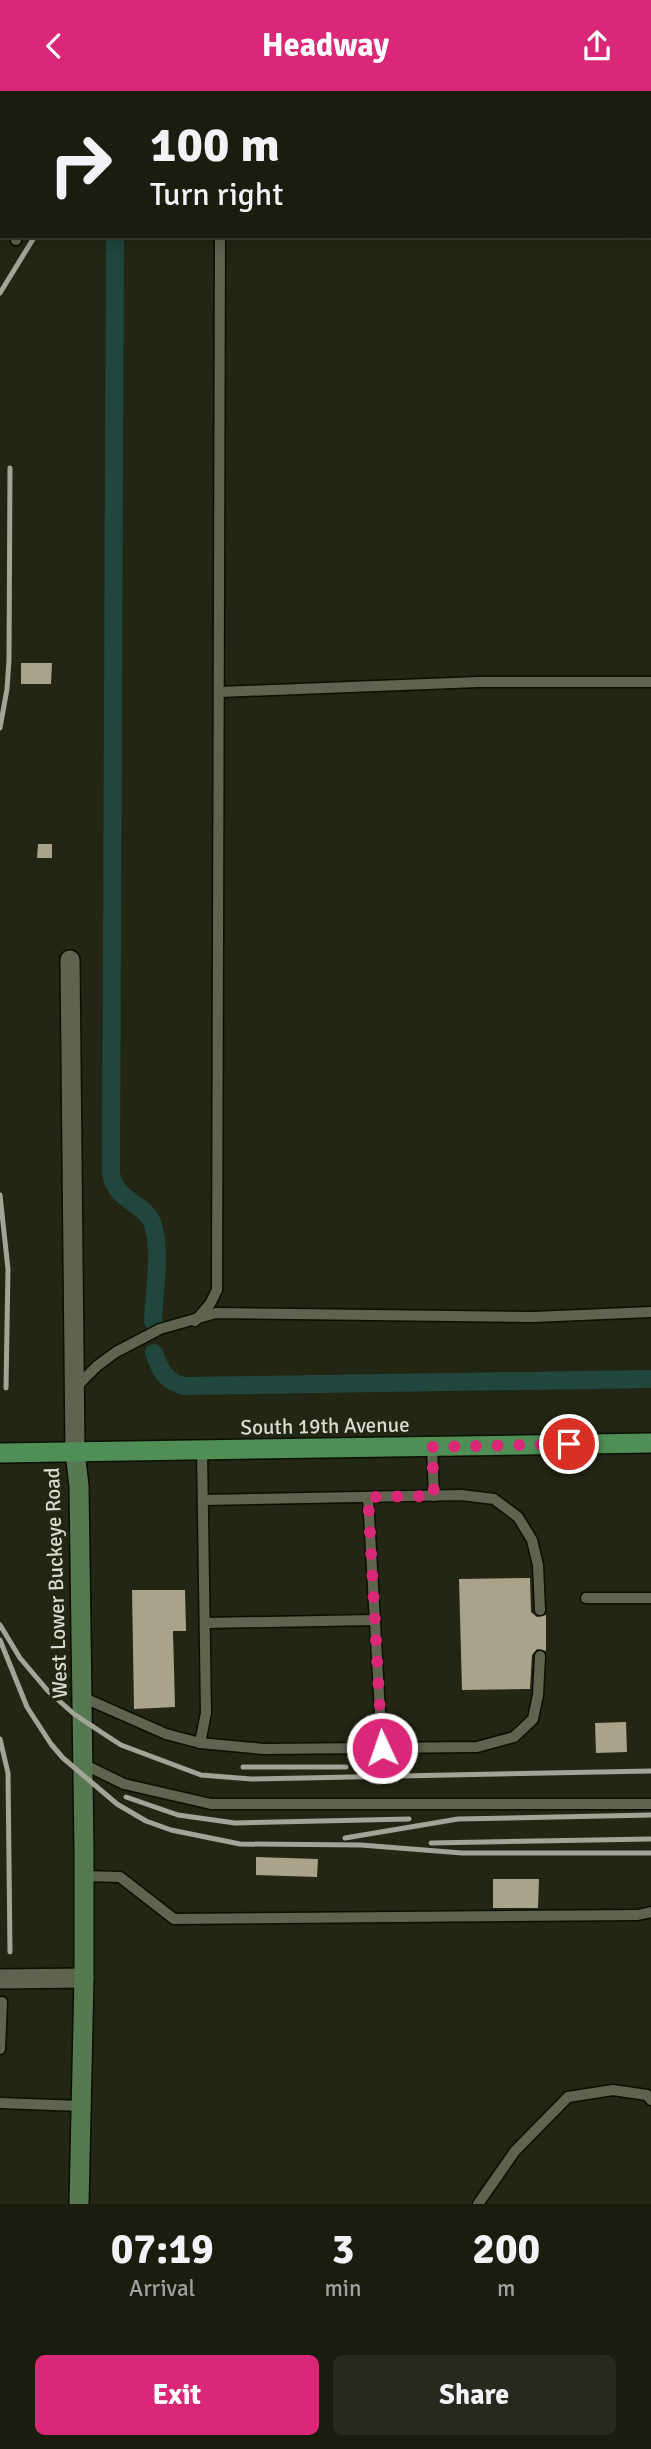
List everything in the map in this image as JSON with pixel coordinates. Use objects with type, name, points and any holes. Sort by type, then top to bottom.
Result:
[{"type":"main road","name":"South 19th Avenue","points":[[0,1453],[651,1443]]},
{"type":"main road","name":"West Lower Buckeye Road","points":[[75,1452],[79,1486],[84,1876],[79,2204]]},
{"type":"street","name":"West Lower Buckeye Road","points":[[70,960],[75,1452]]},
{"type":"street","points":[[0,1979],[84,1978]]},
{"type":"lane","points":[[195,1321],[210,1304],[217,1290],[219,238]]},
{"type":"lane","points":[[219,692],[478,682],[651,682]]},
{"type":"lane","points":[[73,1390],[116,1352],[160,1329],[216,1313],[533,1317],[651,1312]]},
{"type":"lane","points":[[432,1447],[434,1496]]},
{"type":"lane","points":[[200,1743],[206,1713],[202,1451]]},
{"type":"lane","points":[[202,1500],[461,1495],[495,1499],[518,1517],[532,1541],[538,1565],[540,1610]]},
{"type":"lane","points":[[368,1497],[382,1748]]},
{"type":"lane","points":[[586,1598],[651,1598]]},
{"type":"lane","points":[[206,1623],[375,1620]]},
{"type":"lane","points":[[82,1697],[166,1734],[200,1743],[263,1749],[477,1747],[514,1737],[533,1719],[538,1695],[540,1656]]},
{"type":"lane","points":[[83,1764],[124,1784],[211,1804],[651,1804]]},
{"type":"lane","points":[[84,1876],[120,1877],[174,1919],[638,1915],[651,1912]]},
{"type":"lane","points":[[0,2049],[2,2002]]},
{"type":"lane","points":[[478,2204],[515,2151],[568,2097],[613,2090],[647,2095],[651,2100]]},
{"type":"lane","points":[[0,2103],[81,2106]]},
{"type":"building","points":[[21,663],[52,663],[51,684],[21,684]]},
{"type":"building","points":[[38,844],[52,844],[52,858],[37,858]]},
{"type":"building","points":[[530,1578],[531,1612],[537,1617],[546,1615],[546,1651],[537,1649],[532,1655],[530,1689],[462,1690],[459,1579]]},
{"type":"building","points":[[132,1590],[185,1590],[186,1631],[173,1631],[175,1707],[134,1709]]},
{"type":"building","points":[[626,1722],[627,1752],[596,1753],[595,1723]]},
{"type":"building","points":[[256,1857],[318,1859],[317,1877],[256,1875]]},
{"type":"building","points":[[493,1879],[539,1879],[538,1908],[493,1908]]},
{"type":"waterway","points":[[115,238],[111,1173],[118,1190],[148,1215],[155,1232],[157,1257],[153,1321]]},
{"type":"waterway","points":[[154,1353],[164,1374],[184,1386],[651,1379]]},
{"type":"railway","points":[[0,293],[34,238]]},
{"type":"railway","points":[[0,728],[9,660],[10,468]]},
{"type":"railway","points":[[0,1195],[8,1269],[6,1388]]},
{"type":"railway","points":[[0,1625],[20,1658],[48,1691],[74,1714],[121,1745],[201,1775],[251,1779],[651,1771]]},
{"type":"railway","points":[[0,1640],[27,1707],[63,1758],[117,1804],[146,1821],[171,1830],[240,1844],[361,1845],[462,1853],[651,1853]]},
{"type":"railway","points":[[0,1739],[8,1773],[10,1952]]},
{"type":"railway","points":[[243,1767],[346,1767]]},
{"type":"railway","points":[[126,1797],[178,1815],[235,1823],[409,1819]]},
{"type":"railway","points":[[345,1838],[458,1819],[651,1815]]},
{"type":"railway","points":[[431,1843],[651,1839]]},
{"type":"route","points":[[382,1748],[368,1497],[434,1496],[432,1447],[569,1444]]}]
